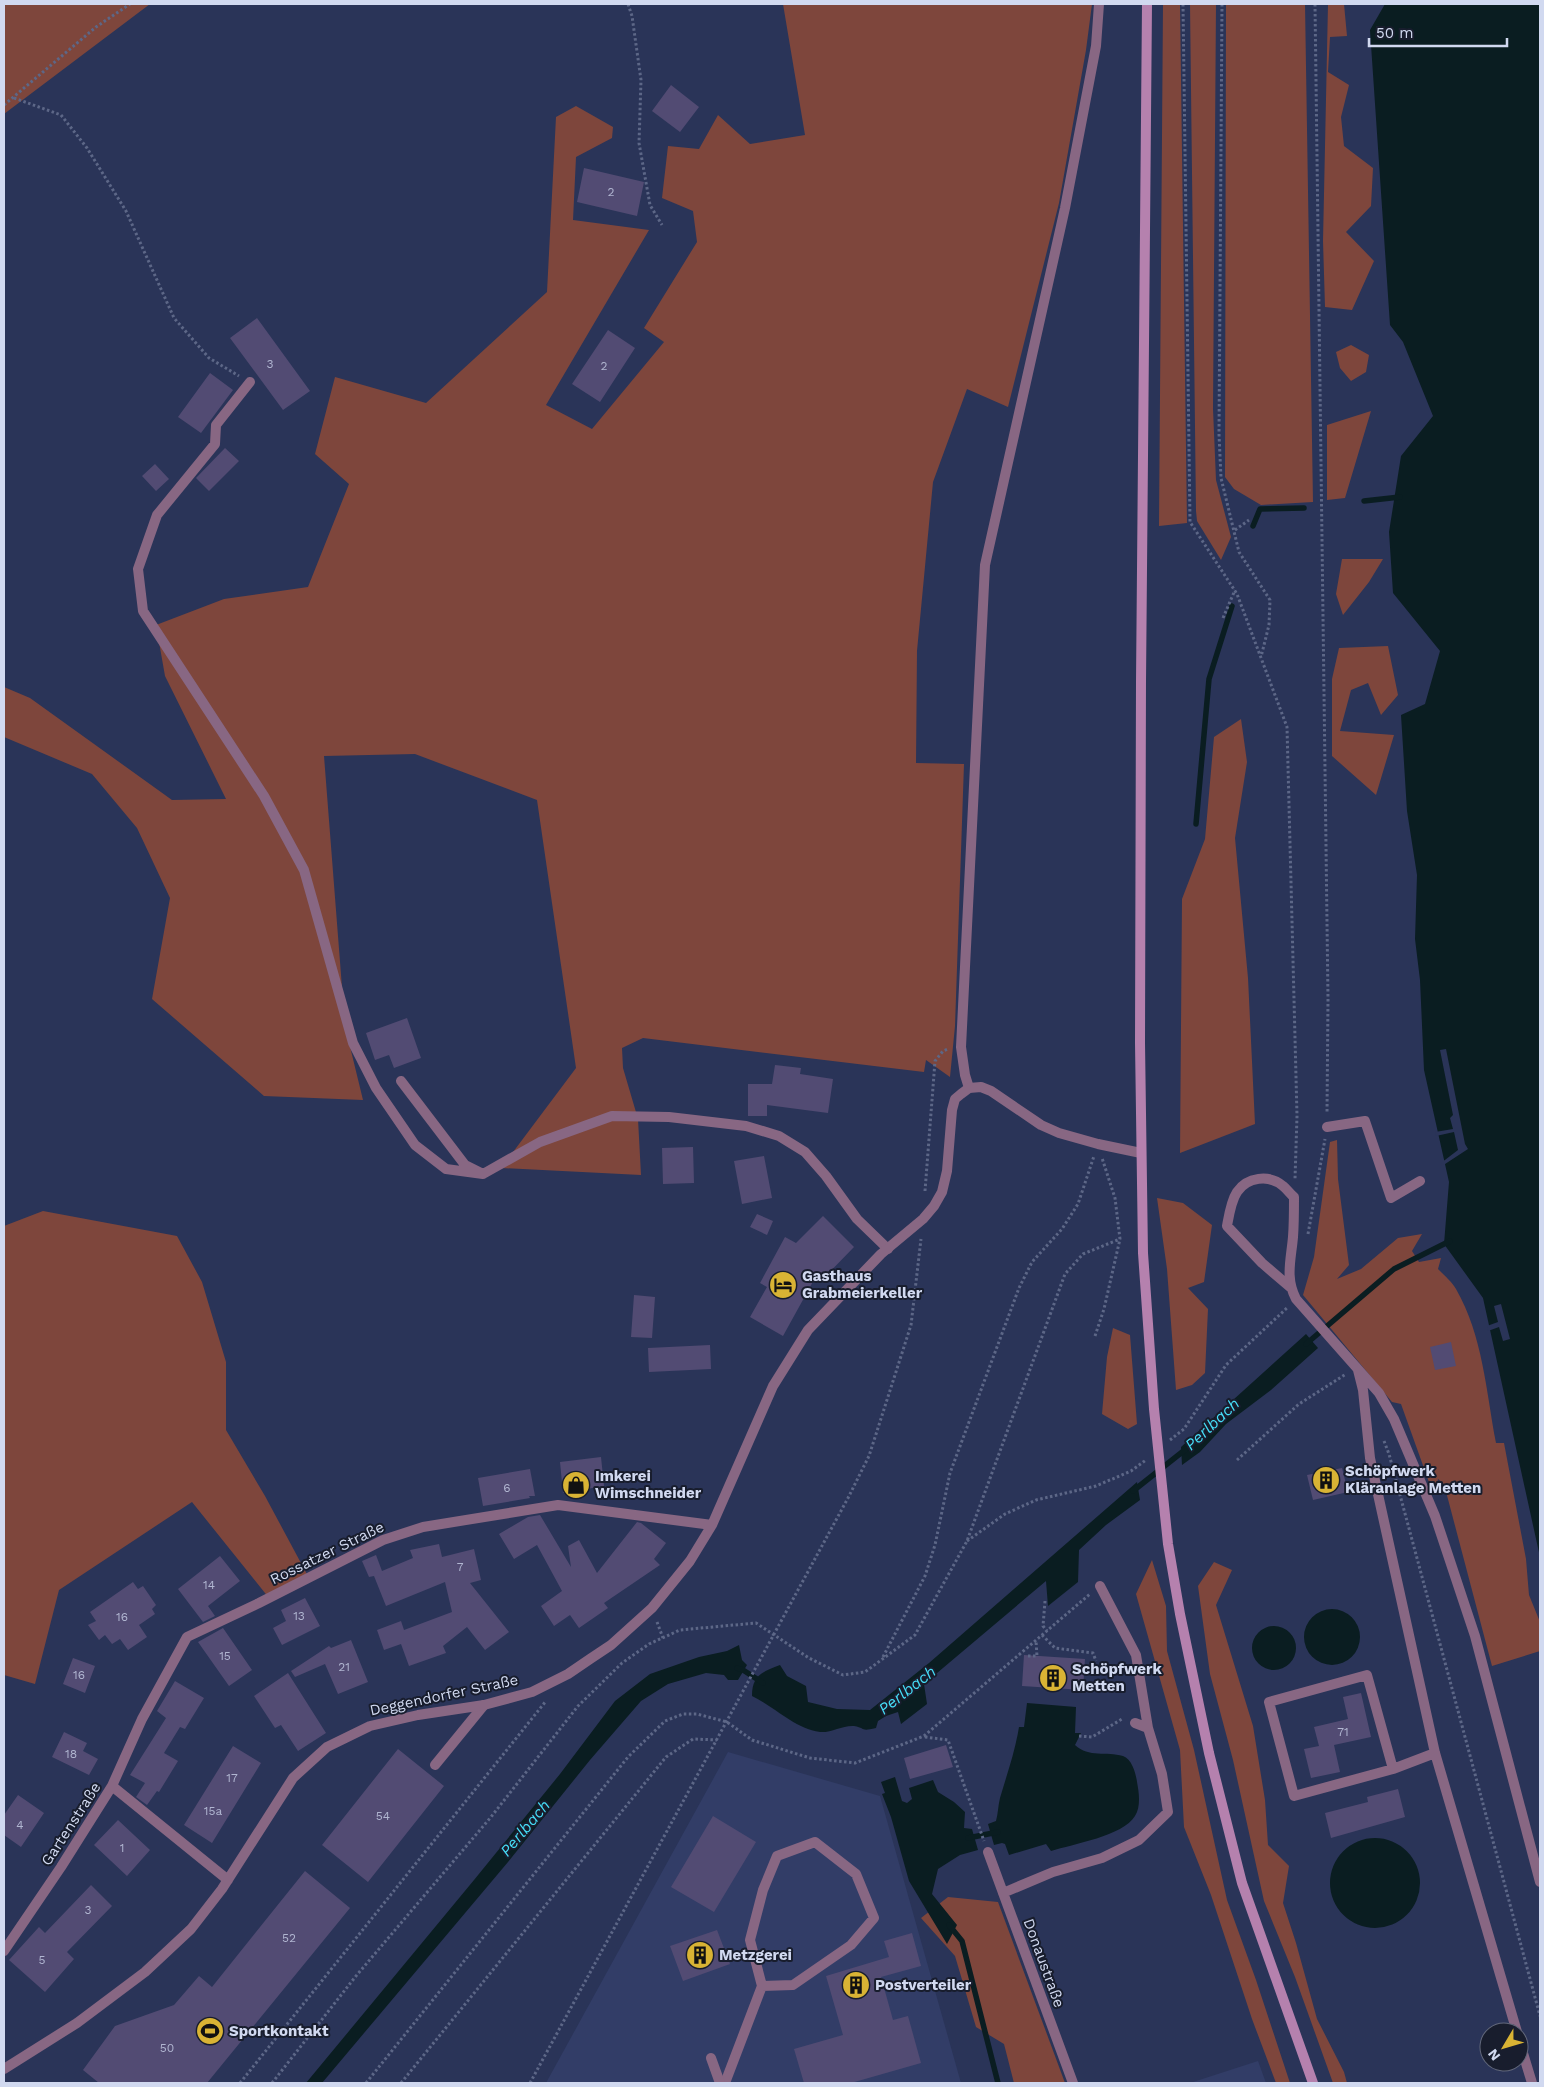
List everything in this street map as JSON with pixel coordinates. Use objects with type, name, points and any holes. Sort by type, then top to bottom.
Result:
[{"type":"main road","points":[[1148,4],[1140,682],[1141,1153],[1143,1253],[1154,1409],[1168,1544],[1180,1614],[1209,1753],[1242,1883],[1313,2083]]},
{"type":"street","points":[[1099,4],[1096,46],[1065,208],[985,564],[961,1047],[969,1088],[981,1087],[991,1091],[1041,1125],[1059,1133],[1141,1153]]},
{"type":"street","points":[[250,382],[216,425],[215,444],[157,515],[138,569],[144,611],[264,796],[304,870],[353,1043],[376,1088],[416,1145],[446,1169],[483,1174],[540,1142],[612,1116],[669,1117],[746,1126],[779,1136],[805,1152],[826,1176],[857,1219],[888,1249]]},
{"type":"street","points":[[401,1082],[465,1165],[483,1174]]},
{"type":"street","name":"Deggendorfer Straße","points":[[4,2069],[77,2023],[145,1972],[191,1929],[228,1880],[293,1778],[327,1747],[370,1726],[418,1715],[484,1705],[532,1692],[568,1674],[611,1645],[652,1608],[690,1561],[712,1525],[773,1386],[808,1330],[888,1249],[923,1219],[942,1192],[947,1171],[952,1110],[956,1099],[969,1088]]},
{"type":"street","points":[[1327,1127],[1365,1121],[1391,1198],[1420,1181]]},
{"type":"street","points":[[1290,1287],[1262,1263],[1226,1226],[1237,1193],[1244,1185],[1256,1179],[1268,1179],[1282,1185],[1294,1198],[1293,1240],[1289,1266],[1290,1287],[1296,1300],[1379,1393],[1394,1419],[1435,1516],[1475,1636],[1540,1882]]},
{"type":"street","points":[[1357,1367],[1363,1390],[1370,1458],[1435,1753],[1513,2022]]},
{"type":"street","name":"Rossatzer Straße","points":[[112,1786],[142,1719],[187,1637],[259,1603],[382,1540],[423,1527],[558,1505],[712,1525]]},
{"type":"street","points":[[1003,1893],[1053,1872],[1102,1858],[1139,1840],[1168,1812],[1162,1774],[1148,1728],[1136,1655],[1100,1586]]},
{"type":"street","points":[[1393,1770],[1367,1675],[1269,1702],[1294,1796],[1393,1770],[1435,1753]]},
{"type":"street","points":[[434,1765],[484,1705]]},
{"type":"street","points":[[1135,1723],[1148,1728]]},
{"type":"street","name":"Gartenstraße","points":[[4,1951],[61,1868],[112,1786],[228,1880]]},
{"type":"street","points":[[725,2083],[762,1986],[750,1940],[763,1890],[777,1856],[815,1842],[856,1874],[874,1918],[851,1945],[793,1985],[762,1986]]},
{"type":"street","name":"Donaustraße","points":[[988,1852],[1073,2083]]},
{"type":"street","points":[[711,2058],[720,2083]]},
{"type":"path","points":[[4,104],[14,98],[96,27],[130,4]]},
{"type":"path","points":[[628,4],[632,16],[642,80],[639,143],[650,205],[662,225]]},
{"type":"path","points":[[1183,4],[1190,522],[1235,590],[1288,727],[1297,1116],[1295,1181]]},
{"type":"path","points":[[1222,4],[1219,434],[1221,478],[1239,552],[1270,600],[1269,625],[1260,658]]},
{"type":"path","points":[[1307,1237],[1320,1176],[1327,1127],[1328,999],[1315,4]]},
{"type":"path","points":[[14,98],[61,114],[87,148],[126,211],[174,318],[209,358],[250,382]]},
{"type":"path","points":[[1235,530],[1249,520]]},
{"type":"path","points":[[1223,618],[1235,590]]},
{"type":"path","points":[[530,2083],[727,1722],[869,1456],[912,1325],[923,1219],[935,1061],[943,1051],[953,1047],[961,1047]]},
{"type":"path","points":[[1095,1336],[1104,1309],[1120,1240],[1115,1198],[1098,1144]]},
{"type":"path","points":[[881,1660],[924,1576],[935,1545],[950,1473],[1019,1288],[1032,1262],[1062,1229],[1078,1204],[1098,1144]]},
{"type":"path","points":[[272,2083],[356,1976],[491,1817],[578,1706],[622,1663],[649,1644],[680,1630],[756,1623],[809,1658],[843,1675],[865,1672],[915,1635],[967,1541],[1065,1274],[1083,1254],[1120,1240]]},
{"type":"path","points":[[1164,1445],[1184,1429],[1226,1365],[1296,1300]]},
{"type":"path","points":[[1237,1460],[1299,1404],[1357,1367]]},
{"type":"path","points":[[1380,1433],[1391,1464],[1540,2016]]},
{"type":"path","points":[[967,1541],[1005,1514],[1036,1500],[1096,1486],[1131,1471],[1152,1456]]},
{"type":"path","points":[[366,2083],[628,1757],[665,1721],[683,1714],[697,1714],[727,1722],[752,1740],[810,1758],[855,1763],[924,1736],[1100,1586]]},
{"type":"path","points":[[1045,1602],[1043,1626],[1047,1631]]},
{"type":"path","points":[[656,1622],[664,1638]]},
{"type":"path","points":[[1042,1635],[1055,1648],[1093,1653],[1096,1661]]},
{"type":"path","points":[[1028,1656],[1037,1656],[1036,1641]]},
{"type":"path","points":[[240,2083],[550,1697]]},
{"type":"path","points":[[1079,1736],[1092,1737],[1122,1719]]},
{"type":"path","points":[[924,1736],[948,1740],[979,1824]]},
{"type":"path","points":[[401,2083],[666,1757],[693,1739],[717,1740]]},
{"type":"shaded area","points":[[4,4],[150,4],[4,114]]},
{"type":"shaded area","points":[[783,4],[1092,4],[1086,50],[1059,203],[1008,407],[967,389],[933,482],[917,651],[916,763],[964,764],[955,1026],[950,1077],[926,1060],[924,1072],[643,1038],[622,1048],[623,1068],[638,1119],[641,1175],[501,1168],[576,1068],[537,800],[415,754],[324,756],[345,1026],[363,1100],[264,1096],[152,999],[170,898],[137,828],[92,774],[4,737],[4,687],[30,698],[172,800],[226,799],[165,676],[156,625],[224,599],[308,587],[349,484],[315,454],[335,377],[426,403],[547,292],[556,117],[576,106],[613,127],[612,138],[576,157],[573,220],[649,230],[546,405],[592,429],[664,342],[644,328],[697,242],[693,211],[662,198],[668,146],[699,149],[718,115],[750,144],[805,135]]},
{"type":"shaded area","points":[[1163,4],[1180,4],[1187,523],[1159,526]]},
{"type":"shaded area","points":[[1190,4],[1216,4],[1213,409],[1216,480],[1231,537],[1221,560],[1197,521],[1196,511]]},
{"type":"shaded area","points":[[1226,4],[1305,4],[1313,502],[1261,505],[1234,489],[1225,477]]},
{"type":"shaded area","points":[[1328,4],[1344,4],[1347,36],[1330,37],[1328,72],[1349,85],[1341,117],[1344,146],[1373,168],[1371,206],[1346,232],[1374,261],[1352,310],[1325,307],[1323,241]]},
{"type":"shaded area","points":[[1351,345],[1369,355],[1366,372],[1351,381],[1340,368],[1336,352]]},
{"type":"shaded area","points":[[1371,411],[1345,498],[1327,500],[1327,425]]},
{"type":"shaded area","points":[[1342,559],[1383,559],[1369,582],[1343,615],[1336,594]]},
{"type":"shaded area","points":[[1388,646],[1398,695],[1381,715],[1368,683],[1351,690],[1340,731],[1394,735],[1376,795],[1332,756],[1332,679],[1339,648]]},
{"type":"shaded area","points":[[1241,719],[1247,762],[1235,838],[1248,978],[1255,1124],[1180,1153],[1182,899],[1205,839],[1214,737]]},
{"type":"shaded area","points":[[1337,1140],[1338,1179],[1349,1265],[1337,1279],[1361,1269],[1398,1238],[1422,1234],[1412,1251],[1419,1262],[1441,1258],[1438,1269],[1454,1286],[1465,1307],[1478,1345],[1496,1443],[1504,1443],[1526,1559],[1529,1595],[1540,1622],[1540,1651],[1492,1666],[1444,1484],[1438,1479],[1436,1488],[1430,1485],[1401,1404],[1392,1402],[1303,1295],[1314,1257],[1330,1142]]},
{"type":"shaded area","points":[[1157,1198],[1183,1203],[1212,1225],[1204,1282],[1188,1288],[1208,1309],[1205,1373],[1192,1385],[1176,1390],[1167,1269]]},
{"type":"shaded area","points":[[43,1211],[177,1236],[202,1282],[226,1362],[226,1430],[265,1496],[309,1578],[269,1598],[192,1502],[59,1590],[35,1684],[4,1675],[4,1226]]},
{"type":"shaded area","points":[[1113,1328],[1130,1335],[1137,1424],[1128,1429],[1102,1414],[1107,1357]]},
{"type":"shaded area","points":[[1152,1560],[1166,1606],[1167,1651],[1194,1750],[1227,1900],[1290,2083],[1276,2083],[1252,2019],[1211,1895],[1184,1827],[1180,1750],[1136,1594]]},
{"type":"shaded area","points":[[1214,1562],[1232,1570],[1216,1605],[1253,1726],[1265,1800],[1268,1845],[1289,1866],[1283,1903],[1317,2019],[1344,2072],[1347,2083],[1333,2083],[1295,1977],[1264,1901],[1233,1760],[1210,1674],[1198,1586]]},
{"type":"shaded area","points":[[728,1752],[880,1796],[961,2083],[546,2083]]},
{"type":"shaded area","points":[[948,1897],[998,1902],[1065,2083],[1014,2083],[1004,2044],[976,2027],[955,1956],[921,1918]]},
{"type":"shaded area","points":[[1258,2061],[1266,2083],[1190,2083]]},
{"type":"water","points":[[1385,4],[1540,4],[1540,1557],[1483,1298],[1444,1244],[1449,1182],[1424,1070],[1420,980],[1415,939],[1417,875],[1407,811],[1401,715],[1425,704],[1440,651],[1393,593],[1389,532],[1401,456],[1433,416],[1403,342],[1390,325],[1370,30]]},
{"type":"water","points":[[1306,1334],[1318,1348],[1271,1390],[1226,1424],[1200,1452],[1182,1465],[1181,1447]]},
{"type":"water","points":[[1137,1482],[1140,1500],[1106,1525],[1079,1550],[1078,1582],[1048,1606],[1046,1581],[924,1684],[927,1704],[901,1724],[898,1712],[878,1721],[876,1728],[865,1730],[850,1726],[820,1732],[793,1722],[752,1696],[754,1683],[759,1675],[780,1665],[787,1676],[806,1686],[808,1702],[837,1709],[870,1710],[929,1663]]},
{"type":"water","points":[[1326,1609],[1338,1609],[1348,1613],[1356,1621],[1360,1637],[1356,1653],[1348,1661],[1338,1665],[1326,1665],[1316,1661],[1308,1653],[1304,1643],[1304,1631],[1308,1621],[1316,1613]]},
{"type":"water","points":[[1274,1626],[1286,1630],[1292,1636],[1296,1648],[1292,1660],[1286,1666],[1274,1670],[1262,1666],[1256,1660],[1252,1648],[1256,1636],[1262,1630]]},
{"type":"water","points":[[739,1645],[742,1660],[747,1665],[738,1680],[728,1680],[724,1675],[706,1673],[668,1684],[641,1701],[322,2083],[306,2083],[560,1774],[615,1701],[650,1674],[699,1657],[727,1651]]},
{"type":"water","points":[[1027,1703],[1076,1707],[1075,1733],[1081,1733],[1075,1745],[1086,1752],[1123,1756],[1129,1760],[1136,1775],[1139,1799],[1137,1812],[1129,1823],[1109,1834],[1051,1851],[1046,1844],[1009,1855],[1005,1844],[994,1845],[988,1824],[996,1821],[1000,1798],[1019,1727],[1024,1727]]},
{"type":"water","points":[[895,1777],[902,1801],[907,1803],[912,1799],[909,1788],[933,1780],[938,1792],[965,1812],[964,1828],[972,1829],[978,1850],[960,1855],[938,1869],[932,1894],[957,1925],[947,1944],[909,1881],[891,1817],[882,1794],[885,1793],[881,1782]]},
{"type":"water","points":[[1375,1838],[1392,1841],[1407,1851],[1417,1866],[1420,1883],[1417,1900],[1407,1915],[1392,1925],[1375,1928],[1358,1925],[1343,1915],[1333,1900],[1330,1883],[1333,1866],[1343,1851],[1358,1841]]},
{"type":"pier","points":[[1446,1049],[1465,1144],[1468,1149],[1442,1166],[1441,1163],[1458,1150],[1454,1132],[1436,1136],[1435,1132],[1453,1129],[1450,1118],[1453,1115],[1440,1050]]},
{"type":"pier","points":[[1501,1304],[1510,1339],[1503,1341],[1499,1327],[1488,1331],[1487,1326],[1498,1322],[1494,1306]]},
{"type":"building","points":[[671,85],[699,107],[680,132],[652,111]]},
{"type":"building","points":[[584,168],[644,182],[637,216],[577,202]]},
{"type":"building","points":[[257,318],[310,391],[283,410],[230,338]]},
{"type":"building","points":[[608,330],[635,348],[600,402],[572,384]]},
{"type":"building","points":[[210,373],[233,390],[201,433],[178,417]]},
{"type":"building","points":[[225,448],[239,461],[209,491],[196,478]]},
{"type":"building","points":[[155,464],[169,479],[156,491],[142,476]]},
{"type":"building","points":[[407,1018],[421,1058],[394,1068],[389,1055],[375,1060],[366,1033]]},
{"type":"building","points":[[775,1065],[801,1068],[800,1074],[833,1079],[828,1113],[767,1105],[767,1116],[748,1116],[748,1084],[772,1084]]},
{"type":"building","points":[[693,1147],[694,1183],[663,1184],[662,1148]]},
{"type":"building","points":[[764,1156],[772,1198],[742,1204],[734,1161]]},
{"type":"building","points":[[757,1214],[773,1221],[767,1235],[750,1227]]},
{"type":"building","name":"Gasthaus Grabmeierkeller","points":[[823,1216],[854,1247],[820,1282],[815,1278],[783,1336],[750,1317],[767,1287],[760,1283],[785,1237],[796,1243]]},
{"type":"building","points":[[634,1295],[655,1297],[652,1338],[631,1337]]},
{"type":"building","points":[[1451,1342],[1456,1366],[1435,1370],[1430,1347]]},
{"type":"building","points":[[710,1345],[711,1369],[649,1372],[648,1348]]},
{"type":"building","points":[[601,1457],[604,1486],[563,1493],[560,1462]]},
{"type":"building","name":"Schöpfwerk Kläranlage Metten","points":[[1342,1468],[1348,1492],[1313,1500],[1307,1475]]},
{"type":"building","points":[[530,1469],[535,1496],[483,1506],[478,1478]]},
{"type":"building","points":[[540,1515],[571,1567],[568,1546],[579,1540],[597,1573],[637,1522],[641,1523],[666,1543],[654,1559],[660,1565],[604,1603],[608,1608],[579,1628],[570,1615],[554,1626],[541,1606],[562,1591],[537,1545],[514,1559],[499,1534],[528,1517]]},
{"type":"building","points":[[439,1544],[442,1557],[474,1549],[481,1580],[470,1583],[509,1632],[485,1650],[467,1627],[443,1646],[446,1653],[409,1666],[401,1644],[384,1650],[377,1630],[401,1621],[404,1630],[452,1612],[445,1582],[386,1606],[374,1576],[369,1577],[362,1561],[376,1555],[382,1571],[413,1558],[410,1550]]},
{"type":"building","points":[[220,1556],[240,1581],[208,1606],[215,1616],[203,1622],[178,1589]]},
{"type":"building","points":[[133,1582],[138,1589],[143,1586],[156,1605],[152,1609],[155,1614],[139,1625],[147,1637],[128,1650],[120,1639],[112,1644],[105,1635],[99,1640],[88,1625],[96,1621],[90,1612]]},
{"type":"building","points":[[305,1598],[320,1626],[282,1645],[273,1628],[286,1621],[281,1610]]},
{"type":"building","points":[[223,1628],[252,1670],[229,1686],[198,1642]]},
{"type":"building","points":[[351,1640],[368,1682],[338,1694],[325,1664],[295,1677],[291,1671],[329,1646],[331,1648]]},
{"type":"building","name":"Schöpfwerk Metten","points":[[1024,1655],[1085,1659],[1083,1690],[1022,1686]]},
{"type":"building","points":[[73,1658],[95,1666],[85,1693],[63,1684]]},
{"type":"building","points":[[288,1673],[326,1733],[298,1751],[281,1725],[275,1728],[254,1696]]},
{"type":"building","points":[[175,1681],[204,1698],[185,1729],[180,1727],[164,1753],[178,1761],[159,1792],[157,1791],[147,1805],[136,1797],[145,1783],[130,1775],[166,1718],[157,1711]]},
{"type":"building","points":[[1361,1693],[1371,1737],[1334,1745],[1340,1772],[1311,1778],[1304,1749],[1319,1746],[1314,1727],[1348,1719],[1343,1697]]},
{"type":"building","points":[[64,1732],[87,1743],[83,1751],[98,1759],[89,1775],[52,1757]]},
{"type":"building","points":[[946,1745],[953,1767],[910,1779],[904,1758]]},
{"type":"building","points":[[233,1746],[261,1763],[212,1843],[184,1825]]},
{"type":"building","points":[[398,1749],[444,1786],[368,1882],[322,1845]]},
{"type":"building","points":[[1398,1789],[1405,1817],[1331,1838],[1325,1813],[1368,1802],[1367,1797]]},
{"type":"building","points":[[18,1795],[44,1813],[21,1847],[4,1835],[4,1815]]},
{"type":"building","points":[[713,1816],[756,1842],[714,1912],[671,1887]]},
{"type":"building","points":[[118,1820],[150,1850],[127,1876],[94,1845]]},
{"type":"building","points":[[305,1871],[350,1908],[207,2083],[99,2083],[83,2070],[115,2026],[174,2005],[199,1976],[212,1987]]},
{"type":"building","points":[[91,1885],[112,1906],[67,1952],[74,1959],[45,1992],[9,1960],[39,1927],[45,1933]]},
{"type":"building","name":"Metzgerei","points":[[717,1930],[730,1964],[683,1981],[670,1946]]},
{"type":"building","points":[[912,1933],[921,1966],[881,1977],[893,2020],[908,2016],[921,2063],[851,2083],[804,2083],[794,2049],[843,2035],[826,1976],[889,1957],[884,1941]]},
{"type":"waterway","points":[[1364,501],[1400,497]]},
{"type":"waterway","points":[[1253,526],[1260,509],[1304,508]]},
{"type":"waterway","points":[[1196,824],[1209,679],[1232,606]]},
{"type":"waterway","name":"Perlbach","points":[[1306,1344],[1394,1269],[1450,1241]]},
{"type":"waterway","name":"Perlbach","points":[[1133,1491],[1186,1449]]},
{"type":"waterway","name":"Perlbach","points":[[737,1668],[763,1683]]},
{"type":"waterway","points":[[968,1838],[998,1832]]},
{"type":"waterway","points":[[949,1925],[962,1941],[998,2083]]},
{"type":"place","name":"Gasthaus Grabmeierkeller","points":[[783,1285]]},
{"type":"place","name":"Schöpfwerk Kläranlage Metten","points":[[1326,1480]]},
{"type":"place","name":"Imkerei Wimschneider","points":[[576,1485]]},
{"type":"place","name":"Schöpfwerk Metten","points":[[1053,1678]]},
{"type":"place","name":"Metzgerei","points":[[700,1955]]},
{"type":"place","name":"Postverteiler","points":[[856,1985]]},
{"type":"place","name":"Sportkontakt","points":[[210,2031]]}]
